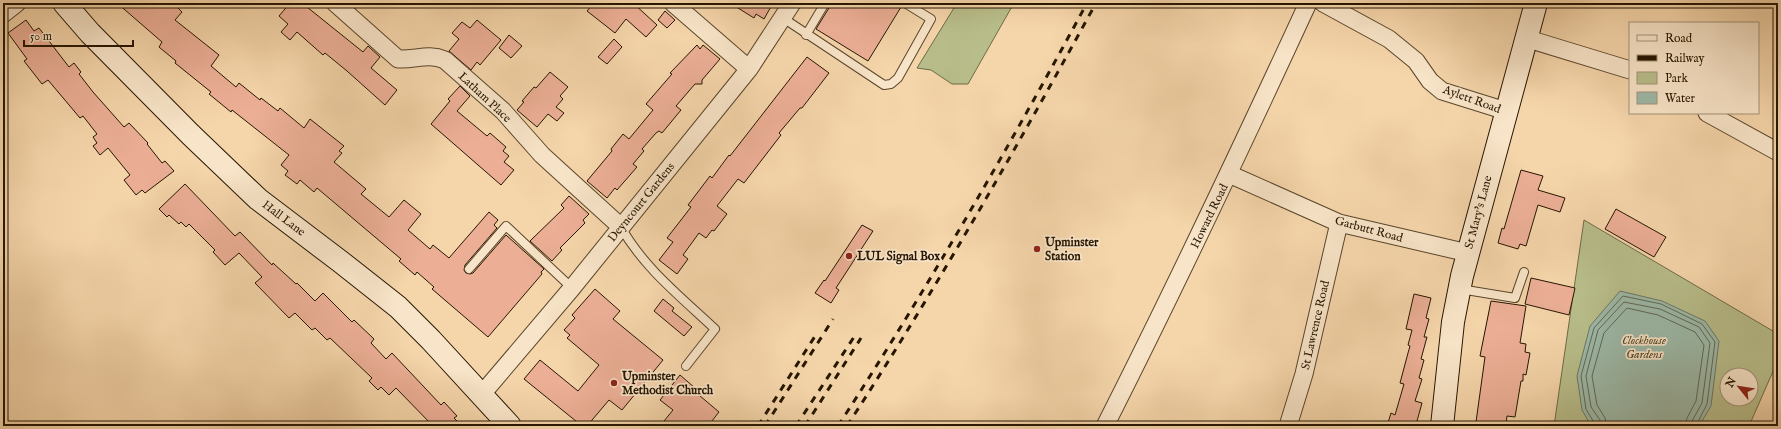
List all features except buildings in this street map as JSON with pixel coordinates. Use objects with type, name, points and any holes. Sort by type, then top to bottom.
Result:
[{"type":"street","points":[[3,14],[17,3]]},
{"type":"street","name":"Hall Lane","points":[[64,3],[90,33],[191,135],[258,199],[342,262],[398,308],[431,340],[510,426]]},
{"type":"street","name":"Latham Place","points":[[335,3],[398,59],[411,60],[435,56],[445,60],[503,111],[542,155],[621,227]]},
{"type":"street","points":[[673,3],[749,69]]},
{"type":"street","name":"Deyncourt Gardens","points":[[482,394],[572,288],[749,69],[792,3]]},
{"type":"street","name":"Howard Road","points":[[1105,426],[1171,295],[1308,3]]},
{"type":"street","name":"Aylett Road","points":[[1323,3],[1389,39],[1416,61],[1430,81],[1442,91],[1506,111]]},
{"type":"street","name":"St Mary's Lane","points":[[1442,426],[1453,322],[1459,289],[1525,38],[1536,3]]},
{"type":"street","points":[[1525,38],[1629,70]]},
{"type":"street","points":[[1709,114],[1778,152]]},
{"type":"street","name":"Garbutt Road","points":[[1229,174],[1339,223],[1468,252]]},
{"type":"street","name":"St Lawrence Road","points":[[1288,426],[1304,374],[1339,223]]},
{"type":"lane","points":[[806,35],[826,3]]},
{"type":"lane","points":[[783,18],[806,35],[884,85],[890,84],[898,78],[931,19],[905,3]]},
{"type":"lane","points":[[469,269],[506,226],[572,288]]},
{"type":"lane","points":[[621,227],[632,247],[660,277],[715,329],[686,366]]},
{"type":"lane","points":[[1459,289],[1515,298],[1524,272]]},
{"type":"green space","points":[[957,3],[1014,3],[968,84],[952,84],[931,70],[917,68]]},
{"type":"green space","name":"Clockhouse Gardens","points":[[1584,220],[1778,334],[1778,360],[1759,403],[1759,367],[1719,367],[1719,407],[1757,407],[1749,426],[1554,426]]},
{"type":"water","points":[[1620,291],[1662,301],[1705,321],[1719,341],[1711,406],[1699,426],[1596,426],[1590,424],[1582,410],[1577,376],[1590,326]]},
{"type":"railway","points":[[838,426],[967,217],[1028,111],[1087,3]]},
{"type":"railway","points":[[847,426],[944,270],[1036,111],[1096,3]]},
{"type":"railway","points":[[765,426],[833,319]]},
{"type":"railway","points":[[758,426],[817,333]]},
{"type":"railway","points":[[796,426],[854,337]]},
{"type":"railway","points":[[805,426],[861,338]]},
{"type":"place","name":"Upminster Station","points":[[1037,249]]},
{"type":"place","name":"LUL Signal Box","points":[[849,256]]},
{"type":"place","name":"Upminster Methodist Church","points":[[614,383]]}]
